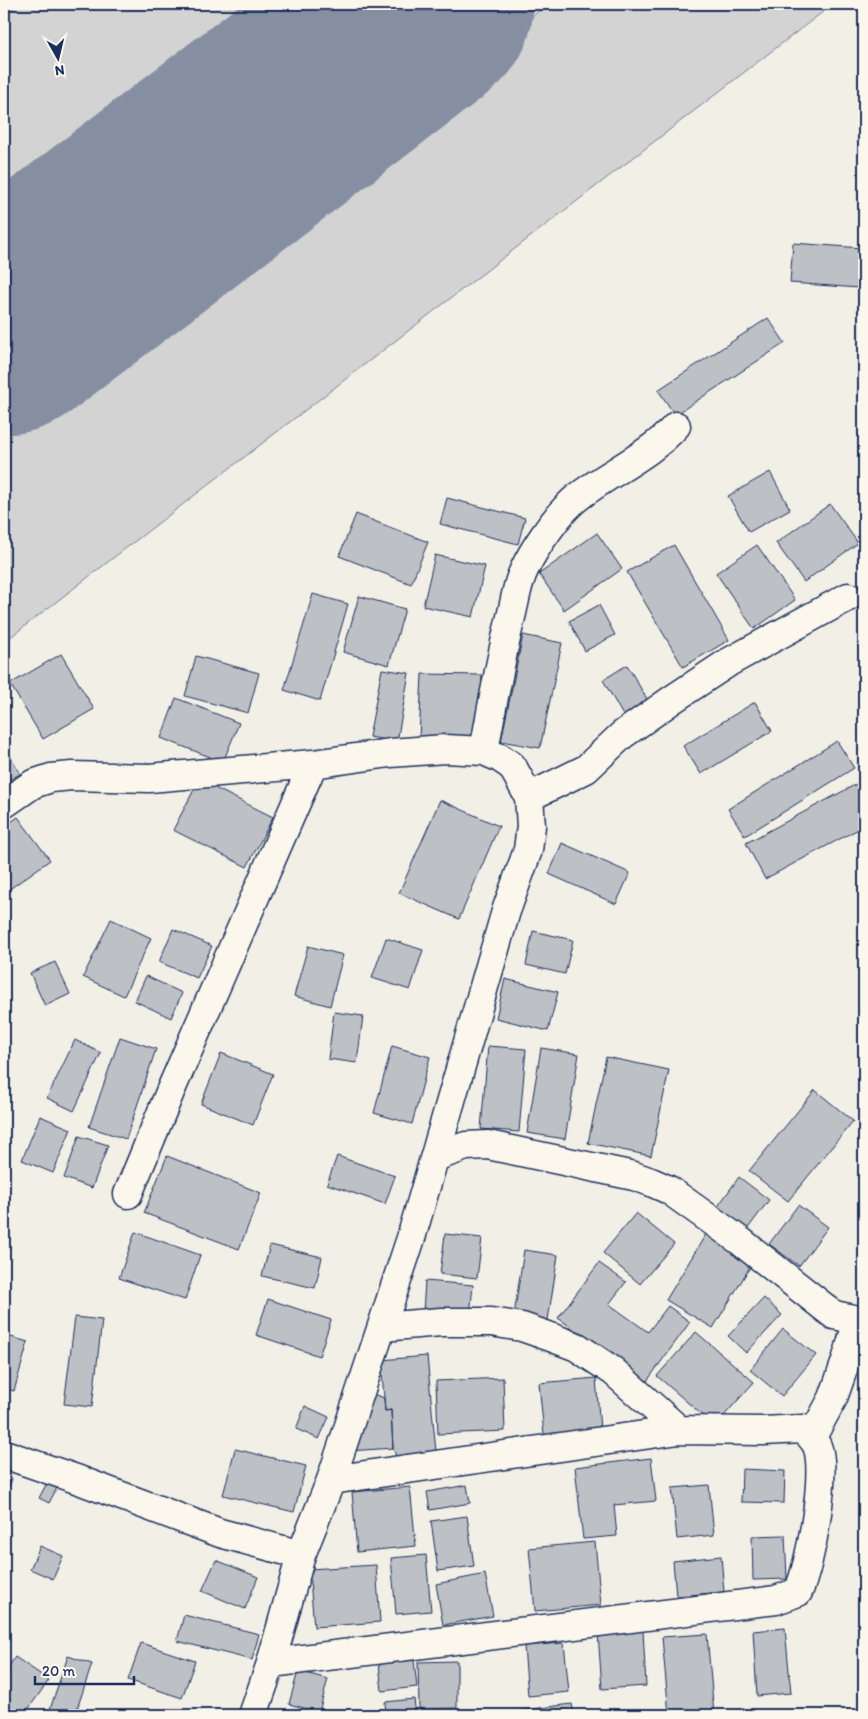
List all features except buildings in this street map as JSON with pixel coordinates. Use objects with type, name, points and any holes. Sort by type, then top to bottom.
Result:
[{"type":"street","points":[[484,751],[504,644],[520,579],[529,560],[558,516],[577,497],[634,460],[676,426]]},
{"type":"street","points":[[528,797],[586,769],[622,735],[729,662],[848,597]]},
{"type":"street","points":[[4,804],[33,784],[50,778],[72,776],[149,778],[313,764],[361,757],[446,749],[484,751],[500,758],[512,766],[528,797],[531,826],[528,850],[506,911],[458,1083],[411,1238],[331,1480],[301,1555],[271,1663],[253,1715]]},
{"type":"street","points":[[128,1194],[170,1092],[313,764]]},
{"type":"street","points":[[435,1157],[466,1146],[488,1145],[634,1176],[651,1182],[669,1190],[739,1240],[834,1315],[861,1319],[833,1398],[812,1437]]},
{"type":"street","points":[[382,1327],[441,1322],[491,1322],[522,1327],[548,1336],[577,1347],[613,1371],[679,1430]]},
{"type":"street","points":[[271,1663],[776,1600],[798,1592],[804,1581],[820,1491],[820,1464],[818,1447],[812,1437],[802,1429],[679,1430],[331,1480]]},
{"type":"street","points":[[4,1454],[220,1533],[301,1555]]},
{"type":"shaded area","points":[[4,4],[833,4],[4,642]]},
{"type":"shaded area","points":[[19,4],[308,4],[4,239],[4,16]]},
{"type":"shaded area","points":[[548,4],[833,4],[4,642],[4,416]]},
{"type":"runway","points":[[4,324],[423,4]]}]
